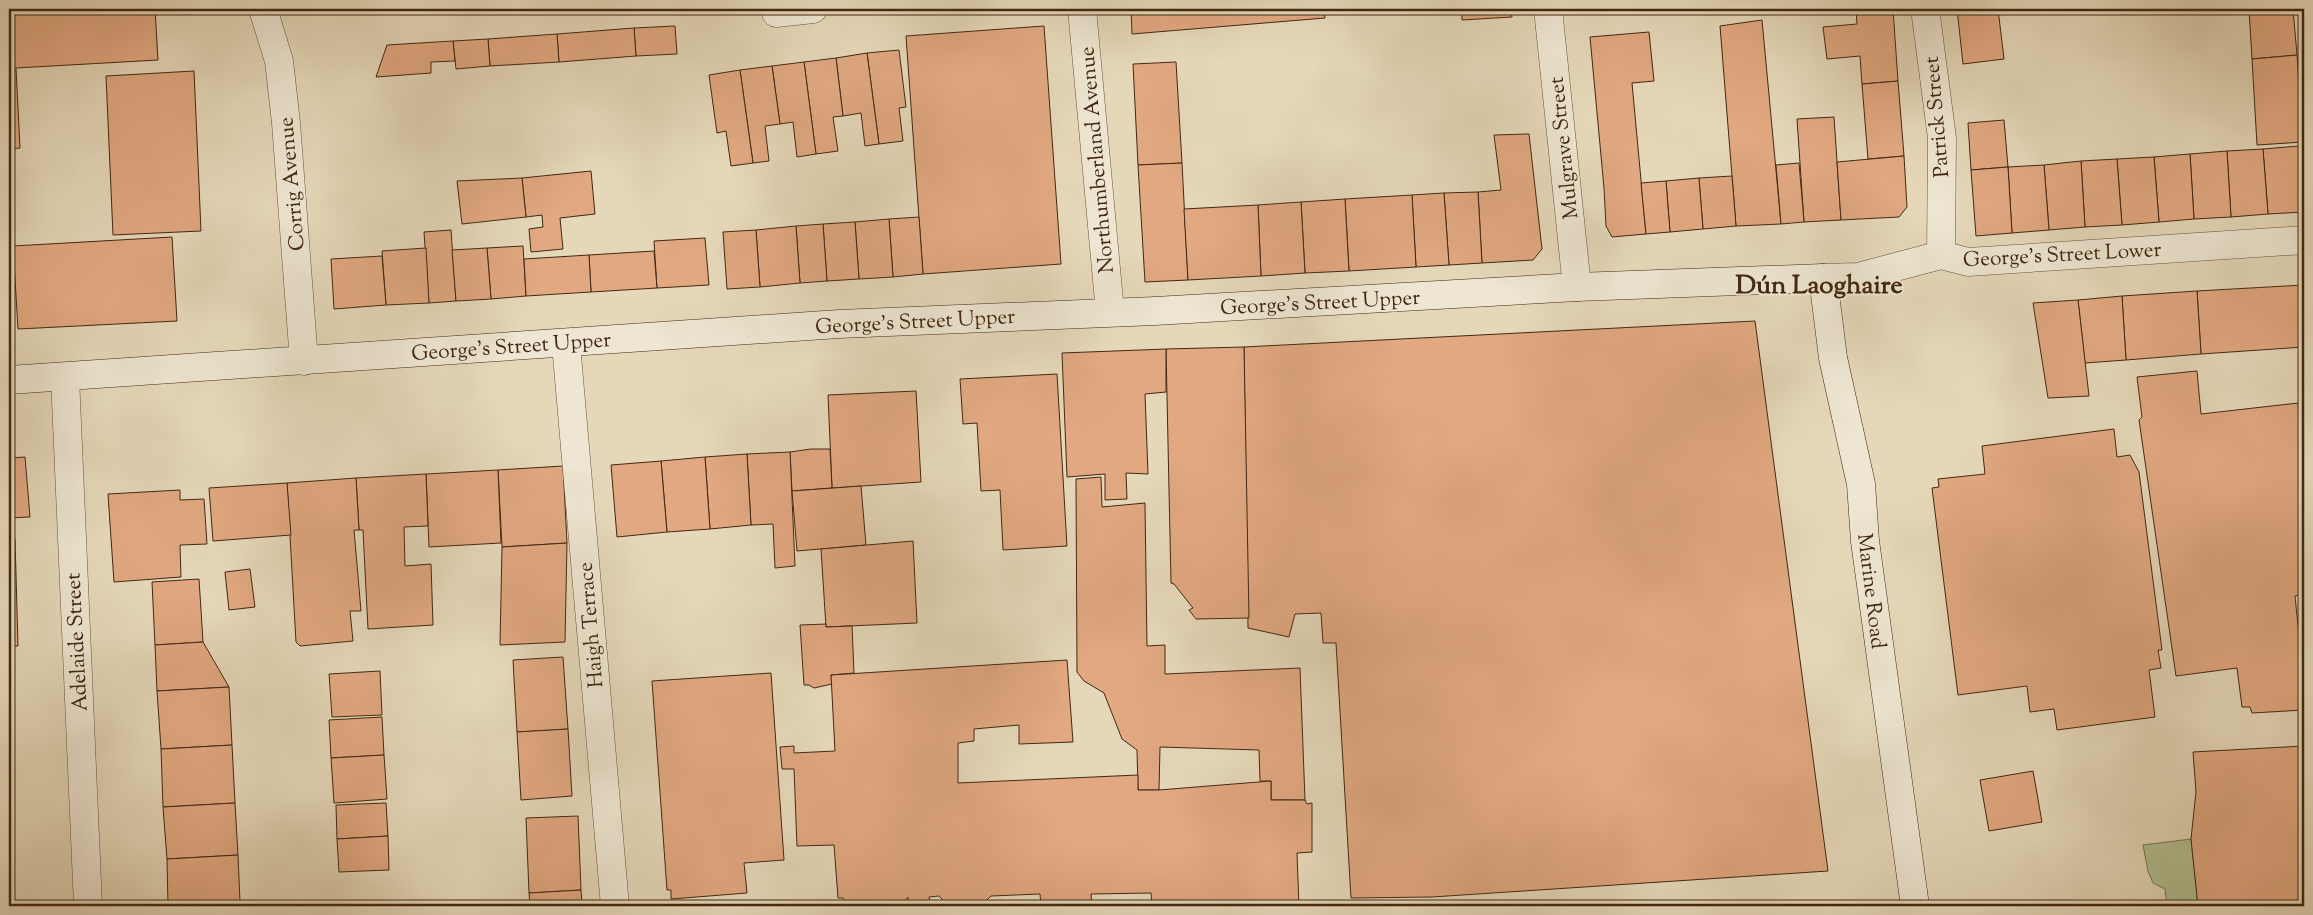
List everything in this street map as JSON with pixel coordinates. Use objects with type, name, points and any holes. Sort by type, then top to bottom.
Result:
[{"type":"street","name":"Corrig Avenue","points":[[264,9],[280,62],[304,361]]},
{"type":"street","points":[[776,13],[813,9]]},
{"type":"street","name":"Northumberland Avenue","points":[[1082,9],[1110,312]]},
{"type":"street","name":"Mulgrave Street","points":[[1548,9],[1577,287]]},
{"type":"street","name":"Patrick Street","points":[[1926,9],[1942,138],[1941,256]]},
{"type":"street","name":"George's Street Lower","points":[[1822,278],[1858,277],[1941,256],[1968,262],[2304,240]]},
{"type":"street","name":"George's Street Upper","points":[[9,380],[566,344],[839,324],[1110,312],[1577,287],[1822,278]]},
{"type":"street","name":"Marine Road","points":[[1822,278],[1833,358],[1861,484],[1866,550],[1915,906]]},
{"type":"street","name":"Haigh Terrace","points":[[566,344],[614,906]]},
{"type":"street","name":"Adelaide Street","points":[[65,377],[88,906]]},
{"type":"green space","points":[[2191,839],[2198,906],[2167,906],[2165,889],[2153,883],[2148,871],[2143,845]]},
{"type":"building","points":[[9,9],[155,9],[158,60],[16,68],[20,148],[9,149]]},
{"type":"building","points":[[1131,9],[1324,9],[1325,18],[1132,34]]},
{"type":"building","points":[[1381,9],[1449,9],[1381,12]]},
{"type":"building","points":[[1462,9],[1511,9],[1512,17],[1462,20]]},
{"type":"building","points":[[1856,9],[1893,9],[1898,81],[1862,84],[1860,56],[1827,59],[1823,27],[1857,24]]},
{"type":"building","points":[[1957,9],[1998,9],[2004,59],[1963,64]]},
{"type":"building","points":[[2249,9],[2293,9],[2297,55],[2252,59]]},
{"type":"building","points":[[1762,20],[1781,224],[1736,226],[1720,26]]},
{"type":"building","points":[[675,26],[677,54],[636,56],[634,28]]},
{"type":"building","points":[[1044,26],[1061,264],[923,274],[906,36]]},
{"type":"building","points":[[634,28],[636,56],[559,62],[557,34]]},
{"type":"building","points":[[1649,32],[1654,81],[1632,83],[1646,234],[1612,237],[1606,226],[1590,37]]},
{"type":"building","points":[[557,34],[559,62],[490,66],[488,39]]},
{"type":"building","points":[[488,39],[490,66],[456,69],[453,41]]},
{"type":"building","points":[[453,41],[455,61],[431,62],[431,73],[376,77],[387,45]]},
{"type":"building","points":[[899,50],[906,107],[899,108],[903,141],[879,144],[867,53]]},
{"type":"building","points":[[867,53],[879,144],[865,146],[861,113],[843,116],[836,58]]},
{"type":"building","points":[[2297,55],[2303,142],[2257,145],[2252,59]]},
{"type":"building","points":[[836,58],[843,116],[833,117],[838,151],[816,154],[804,62]]},
{"type":"building","points":[[804,62],[816,154],[797,157],[793,122],[780,124],[772,66]]},
{"type":"building","points":[[1176,62],[1182,163],[1138,165],[1133,64]]},
{"type":"building","points":[[772,66],[780,124],[765,126],[769,161],[753,163],[740,70]]},
{"type":"building","points":[[740,70],[753,163],[731,166],[726,131],[717,133],[709,75]]},
{"type":"building","points":[[194,71],[201,231],[113,235],[106,76]]},
{"type":"building","points":[[1898,81],[1904,156],[1868,159],[1862,84]]},
{"type":"building","points":[[1834,117],[1841,220],[1804,222],[1797,119]]},
{"type":"building","points":[[2004,120],[2008,167],[1971,170],[1968,123]]},
{"type":"building","points":[[1529,134],[1542,249],[1533,260],[1482,263],[1478,192],[1501,190],[1494,135]]},
{"type":"building","points":[[2299,146],[2304,212],[2268,214],[2263,149]]},
{"type":"building","points":[[2263,149],[2268,214],[2231,217],[2227,151]]},
{"type":"building","points":[[2227,151],[2231,217],[2194,219],[2190,154]]},
{"type":"building","points":[[2190,154],[2194,219],[2159,222],[2154,157]]},
{"type":"building","points":[[1904,156],[1907,207],[1899,217],[1841,220],[1837,162]]},
{"type":"building","points":[[2154,157],[2159,222],[2122,225],[2117,159]]},
{"type":"building","points":[[2117,159],[2122,225],[2085,227],[2081,161]]},
{"type":"building","points":[[2081,161],[2085,227],[2049,230],[2044,165]]},
{"type":"building","points":[[1182,163],[1188,280],[1145,282],[1138,165]]},
{"type":"building","points":[[1799,163],[1804,222],[1781,224],[1776,165]]},
{"type":"building","points":[[2044,165],[2049,230],[2012,233],[2008,167]]},
{"type":"building","points":[[2008,167],[2012,233],[1976,236],[1971,170]]},
{"type":"building","points":[[591,171],[595,214],[560,218],[563,249],[531,252],[529,229],[543,227],[542,215],[526,217],[522,178]]},
{"type":"building","points":[[1732,176],[1736,226],[1703,229],[1699,178]]},
{"type":"building","points":[[522,178],[526,217],[462,224],[457,181]]},
{"type":"building","points":[[1699,178],[1703,229],[1670,232],[1666,181]]},
{"type":"building","points":[[1666,181],[1670,232],[1646,234],[1641,183]]},
{"type":"building","points":[[1478,192],[1482,263],[1449,265],[1444,193]]},
{"type":"building","points":[[1444,193],[1449,265],[1416,267],[1412,195]]},
{"type":"building","points":[[1412,195],[1416,267],[1349,271],[1345,199]]},
{"type":"building","points":[[1345,199],[1349,271],[1305,273],[1301,202]]},
{"type":"building","points":[[1301,202],[1305,273],[1261,276],[1258,205]]},
{"type":"building","points":[[1258,205],[1261,276],[1188,280],[1184,209]]},
{"type":"building","points":[[919,217],[923,274],[893,277],[889,219]]},
{"type":"building","points":[[889,219],[893,277],[859,279],[855,222]]},
{"type":"building","points":[[855,222],[859,279],[827,281],[823,224]]},
{"type":"building","points":[[823,224],[827,281],[800,283],[796,226]]},
{"type":"building","points":[[796,226],[800,283],[760,287],[756,230]]},
{"type":"building","points":[[451,230],[456,301],[429,303],[424,232]]},
{"type":"building","points":[[756,230],[760,287],[727,289],[723,232]]},
{"type":"building","points":[[172,237],[177,321],[18,329],[13,246]]},
{"type":"building","points":[[705,238],[709,285],[657,288],[654,241]]},
{"type":"building","points":[[523,246],[526,296],[491,299],[487,248]]},
{"type":"building","points":[[426,248],[429,303],[386,305],[382,251]]},
{"type":"building","points":[[487,248],[491,299],[456,301],[452,250]]},
{"type":"building","points":[[654,251],[657,288],[591,292],[589,255]]},
{"type":"building","points":[[589,255],[591,292],[526,296],[524,259]]},
{"type":"building","points":[[382,256],[386,305],[334,309],[331,259]]},
{"type":"building","points":[[2304,285],[2304,347],[2201,354],[2197,291]]},
{"type":"building","points":[[2197,291],[2201,354],[2126,360],[2122,296]]},
{"type":"building","points":[[2122,296],[2126,360],[2085,363],[2078,300]]},
{"type":"building","points":[[2078,300],[2089,396],[2048,398],[2033,303]]},
{"type":"building","points":[[1755,321],[1828,871],[1432,897],[1351,898],[1336,643],[1323,643],[1321,613],[1295,614],[1289,637],[1248,628],[1244,347]]},
{"type":"building","points":[[1244,347],[1249,618],[1196,619],[1189,610],[1193,608],[1174,584],[1171,583],[1166,349]]},
{"type":"building","points":[[1166,349],[1166,392],[1145,394],[1148,474],[1126,473],[1127,499],[1105,500],[1105,474],[1067,477],[1062,353]]},
{"type":"building","points":[[2197,371],[2201,414],[2298,403],[2304,460],[2304,594],[2295,596],[2304,685],[2304,710],[2252,713],[2250,707],[2242,707],[2237,668],[2176,676],[2139,420],[2142,417],[2137,377]]},
{"type":"building","points":[[1057,374],[1067,546],[1003,550],[1000,490],[981,491],[977,423],[963,424],[960,379]]},
{"type":"building","points":[[916,391],[921,482],[832,488],[828,395]]},
{"type":"building","points":[[2114,429],[2117,457],[2130,455],[2139,472],[2162,650],[2158,650],[2161,668],[2149,670],[2155,717],[2057,730],[2054,709],[2030,712],[2027,686],[1958,695],[1932,488],[1939,487],[1938,479],[1985,474],[1982,446]]},
{"type":"building","points":[[830,449],[832,488],[792,491],[790,452]]},
{"type":"building","points":[[790,452],[795,566],[775,568],[773,524],[751,525],[747,454]]},
{"type":"building","points":[[747,454],[751,525],[710,529],[705,457]]},
{"type":"building","points":[[25,457],[30,517],[9,518],[9,458]]},
{"type":"building","points":[[705,457],[710,529],[667,532],[661,461]]},
{"type":"building","points":[[661,461],[667,532],[617,537],[611,465]]},
{"type":"building","points":[[563,466],[567,543],[502,547],[498,470]]},
{"type":"building","points":[[498,470],[501,543],[429,547],[426,474]]},
{"type":"building","points":[[426,474],[428,526],[404,527],[405,566],[431,564],[433,625],[368,629],[363,530],[359,530],[356,478]]},
{"type":"building","points":[[1101,477],[1102,507],[1145,503],[1147,646],[1165,645],[1165,674],[1300,668],[1305,800],[1271,800],[1271,781],[1260,781],[1259,750],[1160,747],[1159,790],[1138,790],[1137,750],[1122,739],[1104,693],[1084,681],[1077,672],[1076,479]]},
{"type":"building","points":[[356,478],[359,530],[354,530],[361,611],[350,611],[353,641],[300,646],[296,642],[287,483]]},
{"type":"building","points":[[287,483],[291,535],[213,541],[209,488]]},
{"type":"building","points":[[861,486],[866,545],[797,551],[792,491]]},
{"type":"building","points":[[180,490],[180,500],[204,499],[207,544],[180,545],[181,577],[114,582],[108,494]]},
{"type":"building","points":[[9,539],[15,539],[18,646],[9,646]]},
{"type":"building","points":[[913,541],[917,623],[826,627],[821,549]]},
{"type":"building","points":[[567,543],[565,642],[500,645],[502,547]]},
{"type":"building","points":[[250,569],[255,607],[229,610],[225,572]]},
{"type":"building","points":[[199,579],[203,642],[155,645],[152,582]]},
{"type":"building","points":[[826,624],[826,627],[852,626],[854,673],[831,675],[832,684],[814,688],[804,685],[800,625]]},
{"type":"building","points":[[203,642],[229,687],[157,691],[155,645]]},
{"type":"building","points":[[563,657],[568,729],[517,732],[513,660]]},
{"type":"building","points":[[1067,660],[1073,742],[1019,744],[1019,725],[974,729],[974,741],[958,743],[958,783],[1138,775],[1138,790],[1159,790],[1271,781],[1271,800],[1305,800],[1307,804],[1312,803],[1312,852],[1297,853],[1299,906],[1152,906],[1151,893],[1091,894],[1092,906],[1041,906],[1040,894],[991,896],[981,906],[949,906],[939,896],[929,897],[930,906],[908,906],[908,897],[899,906],[847,906],[843,898],[838,898],[834,845],[797,846],[794,769],[782,769],[780,747],[794,746],[794,753],[835,751],[831,675]]},
{"type":"building","points":[[380,671],[382,715],[332,717],[329,674]]},
{"type":"building","points":[[771,673],[784,860],[744,863],[747,893],[671,899],[671,890],[667,890],[652,681]]},
{"type":"building","points":[[229,687],[232,745],[161,749],[157,691]]},
{"type":"building","points":[[382,717],[384,755],[331,758],[329,720]]},
{"type":"building","points":[[568,729],[572,796],[521,800],[517,732]]},
{"type":"building","points":[[232,745],[235,803],[163,807],[161,749]]},
{"type":"building","points":[[2304,746],[2304,906],[2198,906],[2191,839],[2196,792],[2193,752]]},
{"type":"building","points":[[384,755],[387,799],[334,803],[331,758]]},
{"type":"building","points":[[2033,771],[2042,822],[1989,831],[1980,780]]},
{"type":"building","points":[[235,803],[238,855],[167,859],[163,807]]},
{"type":"building","points":[[386,803],[388,836],[337,839],[336,805]]},
{"type":"building","points":[[578,816],[581,890],[529,893],[526,818]]},
{"type":"building","points":[[388,836],[389,870],[339,872],[337,839]]},
{"type":"building","points":[[238,855],[240,902],[168,906],[167,859]]},
{"type":"building","points":[[581,890],[582,906],[530,906],[529,893]]},
{"type":"building","points":[[457,901],[457,906],[438,906],[437,902]]},
{"type":"building","points":[[240,902],[240,906],[168,906]]},
{"type":"district","name":"Dún Laoghaire","points":[[1819,284]]}]
